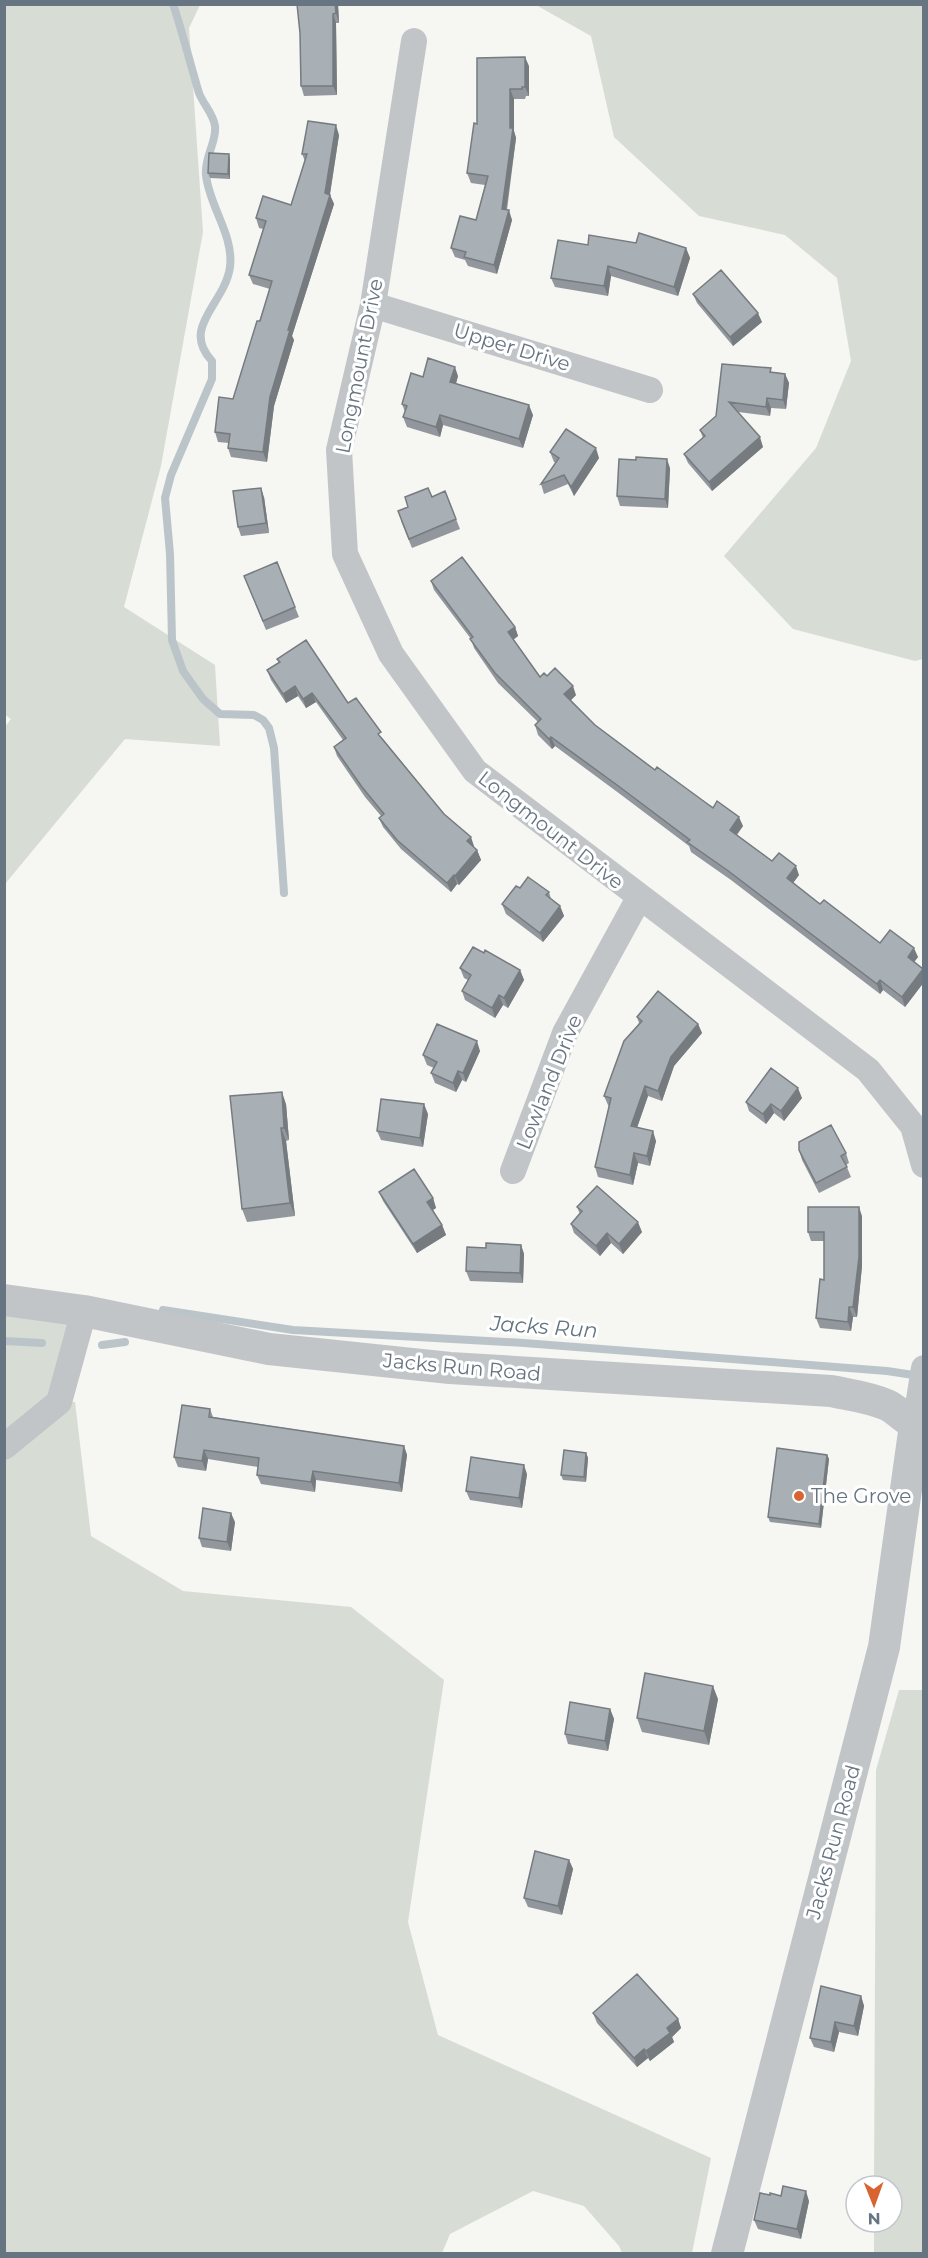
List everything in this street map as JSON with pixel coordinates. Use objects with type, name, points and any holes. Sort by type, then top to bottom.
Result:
[{"type":"street","name":"Longmount Drive","points":[[414,41],[373,305],[339,450],[345,554],[392,654],[475,771],[868,1070],[913,1125],[924,1165]]},
{"type":"street","name":"Upper Drive","points":[[373,305],[650,390]]},
{"type":"street","name":"Lowland Drive","points":[[513,1172],[565,1033],[639,898]]},
{"type":"street","name":"Jacks Run Road","points":[[4,1300],[84,1311],[269,1349],[450,1368],[831,1391],[867,1398],[889,1406],[919,1425],[884,1647],[727,2253]]},
{"type":"street","points":[[4,1447],[59,1402],[84,1311]]},
{"type":"street","points":[[919,1425],[922,1379]]},
{"type":"shaded area","points":[[5,4],[200,5],[189,28],[203,232],[161,466],[124,607],[215,665],[220,746],[125,739],[5,884],[4,728],[11,719],[4,714]]},
{"type":"shaded area","points":[[536,5],[923,5],[923,659],[915,661],[793,629],[724,556],[816,448],[851,361],[837,278],[785,235],[699,216],[614,137],[591,36]]},
{"type":"shaded area","points":[[5,1300],[84,1311],[60,1402],[75,1402],[91,1536],[183,1591],[351,1607],[444,1680],[408,1922],[438,2035],[711,2158],[692,2253],[622,2253],[619,2246],[584,2206],[533,2191],[450,2234],[442,2253],[5,2254]]},
{"type":"shaded area","points":[[899,1690],[924,1690],[924,2253],[874,2254],[874,2234],[904,2234],[904,2174],[874,2174],[876,1770]]},
{"type":"building","points":[[297,4],[335,4],[333,86],[301,86]]},
{"type":"building","points":[[525,57],[525,87],[510,89],[510,128],[513,128],[502,209],[509,210],[494,265],[464,257],[466,252],[451,248],[460,216],[476,220],[488,176],[467,173],[474,123],[477,124],[477,58]]},
{"type":"building","points":[[308,121],[336,125],[325,193],[330,195],[288,330],[290,330],[270,397],[263,452],[228,448],[230,434],[215,432],[219,397],[233,399],[272,281],[249,275],[266,221],[256,218],[263,196],[291,205],[307,154],[302,154]]},
{"type":"building","points":[[209,153],[229,154],[228,174],[208,173]]},
{"type":"building","points":[[639,233],[686,248],[674,287],[608,266],[604,286],[551,278],[558,240],[588,245],[589,235],[636,243]]},
{"type":"building","points":[[721,270],[758,313],[730,337],[693,294]]},
{"type":"building","points":[[428,358],[455,367],[450,382],[529,405],[519,439],[440,415],[436,427],[403,417],[407,406],[402,404],[411,373],[423,377]]},
{"type":"building","points":[[722,364],[771,368],[770,372],[785,374],[783,400],[767,398],[766,407],[729,402],[760,437],[709,482],[684,454],[705,436],[700,430],[716,416]]},
{"type":"building","points":[[566,429],[596,448],[571,487],[564,475],[541,484],[559,458],[550,452]]},
{"type":"building","points":[[636,457],[667,459],[665,499],[617,496],[619,459],[636,460]]},
{"type":"building","points":[[261,488],[266,523],[238,527],[233,491]]},
{"type":"building","points":[[428,488],[432,497],[445,491],[456,519],[409,539],[398,511],[408,507],[405,497]]},
{"type":"building","points":[[462,557],[515,627],[508,632],[540,677],[544,673],[547,676],[555,668],[573,686],[564,694],[595,725],[655,770],[657,767],[713,808],[717,801],[739,817],[730,830],[772,861],[779,853],[796,866],[787,878],[820,904],[824,900],[880,943],[890,930],[914,948],[908,957],[923,969],[902,997],[880,980],[877,984],[687,842],[690,840],[617,785],[551,737],[549,739],[535,725],[541,719],[495,673],[470,639],[473,637],[431,581]]},
{"type":"building","points":[[277,562],[295,607],[263,621],[244,576]]},
{"type":"building","points":[[306,640],[348,703],[356,698],[381,732],[378,734],[444,814],[471,837],[467,841],[477,850],[447,883],[397,840],[379,818],[384,814],[334,747],[346,738],[312,693],[303,699],[295,686],[283,694],[267,670],[280,662],[277,659]]},
{"type":"building","points":[[528,877],[549,892],[546,895],[560,906],[540,933],[502,904],[516,886],[520,888]]},
{"type":"building","points":[[473,947],[484,953],[485,950],[520,970],[504,998],[499,995],[492,1008],[462,991],[471,975],[460,968]]},
{"type":"building","points":[[658,991],[698,1024],[671,1057],[658,1091],[645,1086],[631,1126],[653,1131],[647,1156],[634,1153],[630,1175],[595,1167],[611,1098],[604,1096],[624,1041],[642,1021],[637,1017]]},
{"type":"building","points":[[437,1024],[477,1041],[463,1073],[458,1071],[453,1083],[431,1073],[437,1062],[423,1055]]},
{"type":"building","points":[[771,1068],[798,1088],[781,1111],[771,1104],[763,1114],[746,1102]]},
{"type":"building","points":[[282,1092],[284,1128],[281,1128],[290,1203],[242,1209],[230,1096]]},
{"type":"building","points":[[381,1099],[424,1104],[420,1138],[377,1131]]},
{"type":"building","points":[[831,1125],[846,1153],[841,1156],[847,1167],[816,1183],[799,1150],[799,1142]]},
{"type":"building","points":[[414,1169],[433,1198],[427,1202],[442,1225],[413,1244],[379,1192]]},
{"type":"building","points":[[597,1186],[638,1222],[619,1244],[607,1233],[596,1246],[571,1224],[582,1211],[577,1207]]},
{"type":"building","points":[[808,1207],[859,1207],[859,1257],[853,1307],[849,1307],[848,1322],[816,1318],[820,1279],[824,1280],[824,1232],[808,1232]]},
{"type":"building","points":[[486,1243],[521,1245],[520,1273],[466,1271],[467,1247],[486,1248]]},
{"type":"building","points":[[182,1405],[210,1409],[209,1417],[404,1446],[399,1483],[313,1471],[311,1482],[257,1475],[259,1458],[204,1450],[202,1461],[174,1457]]},
{"type":"building","name":"The Grove","points":[[777,1448],[827,1455],[819,1524],[768,1517]]},
{"type":"building","points":[[564,1450],[586,1453],[584,1477],[561,1475]]},
{"type":"building","points":[[471,1457],[524,1465],[519,1498],[466,1491]]},
{"type":"building","points":[[203,1508],[231,1513],[227,1542],[199,1538]]},
{"type":"building","points":[[645,1673],[713,1686],[704,1731],[637,1718]]},
{"type":"building","points":[[570,1702],[610,1709],[605,1741],[565,1734]]},
{"type":"building","points":[[535,1851],[569,1860],[558,1906],[524,1898]]},
{"type":"building","points":[[637,1974],[678,2019],[667,2028],[670,2033],[634,2058],[593,2013]]},
{"type":"building","points":[[821,1986],[861,1996],[854,2026],[835,2022],[831,2042],[810,2038]]},
{"type":"building","points":[[783,2186],[806,2191],[797,2229],[754,2220],[760,2193],[781,2196]]},
{"type":"waterway","points":[[173,4],[199,93],[215,126],[206,175],[228,243],[230,267],[221,293],[202,326],[203,349],[212,361],[212,379],[171,475],[165,498],[170,554],[172,640],[183,671],[203,699],[220,714],[254,715],[263,720],[269,728],[274,748],[284,893]]},
{"type":"waterway","name":"Jacks Run","points":[[163,1310],[293,1330],[524,1343],[887,1371],[920,1376]]},
{"type":"waterway","name":"Jacks Run","points":[[4,1341],[42,1343]]},
{"type":"waterway","name":"Jacks Run","points":[[102,1345],[125,1342]]},
{"type":"place","name":"The Grove","points":[[799,1496]]}]
